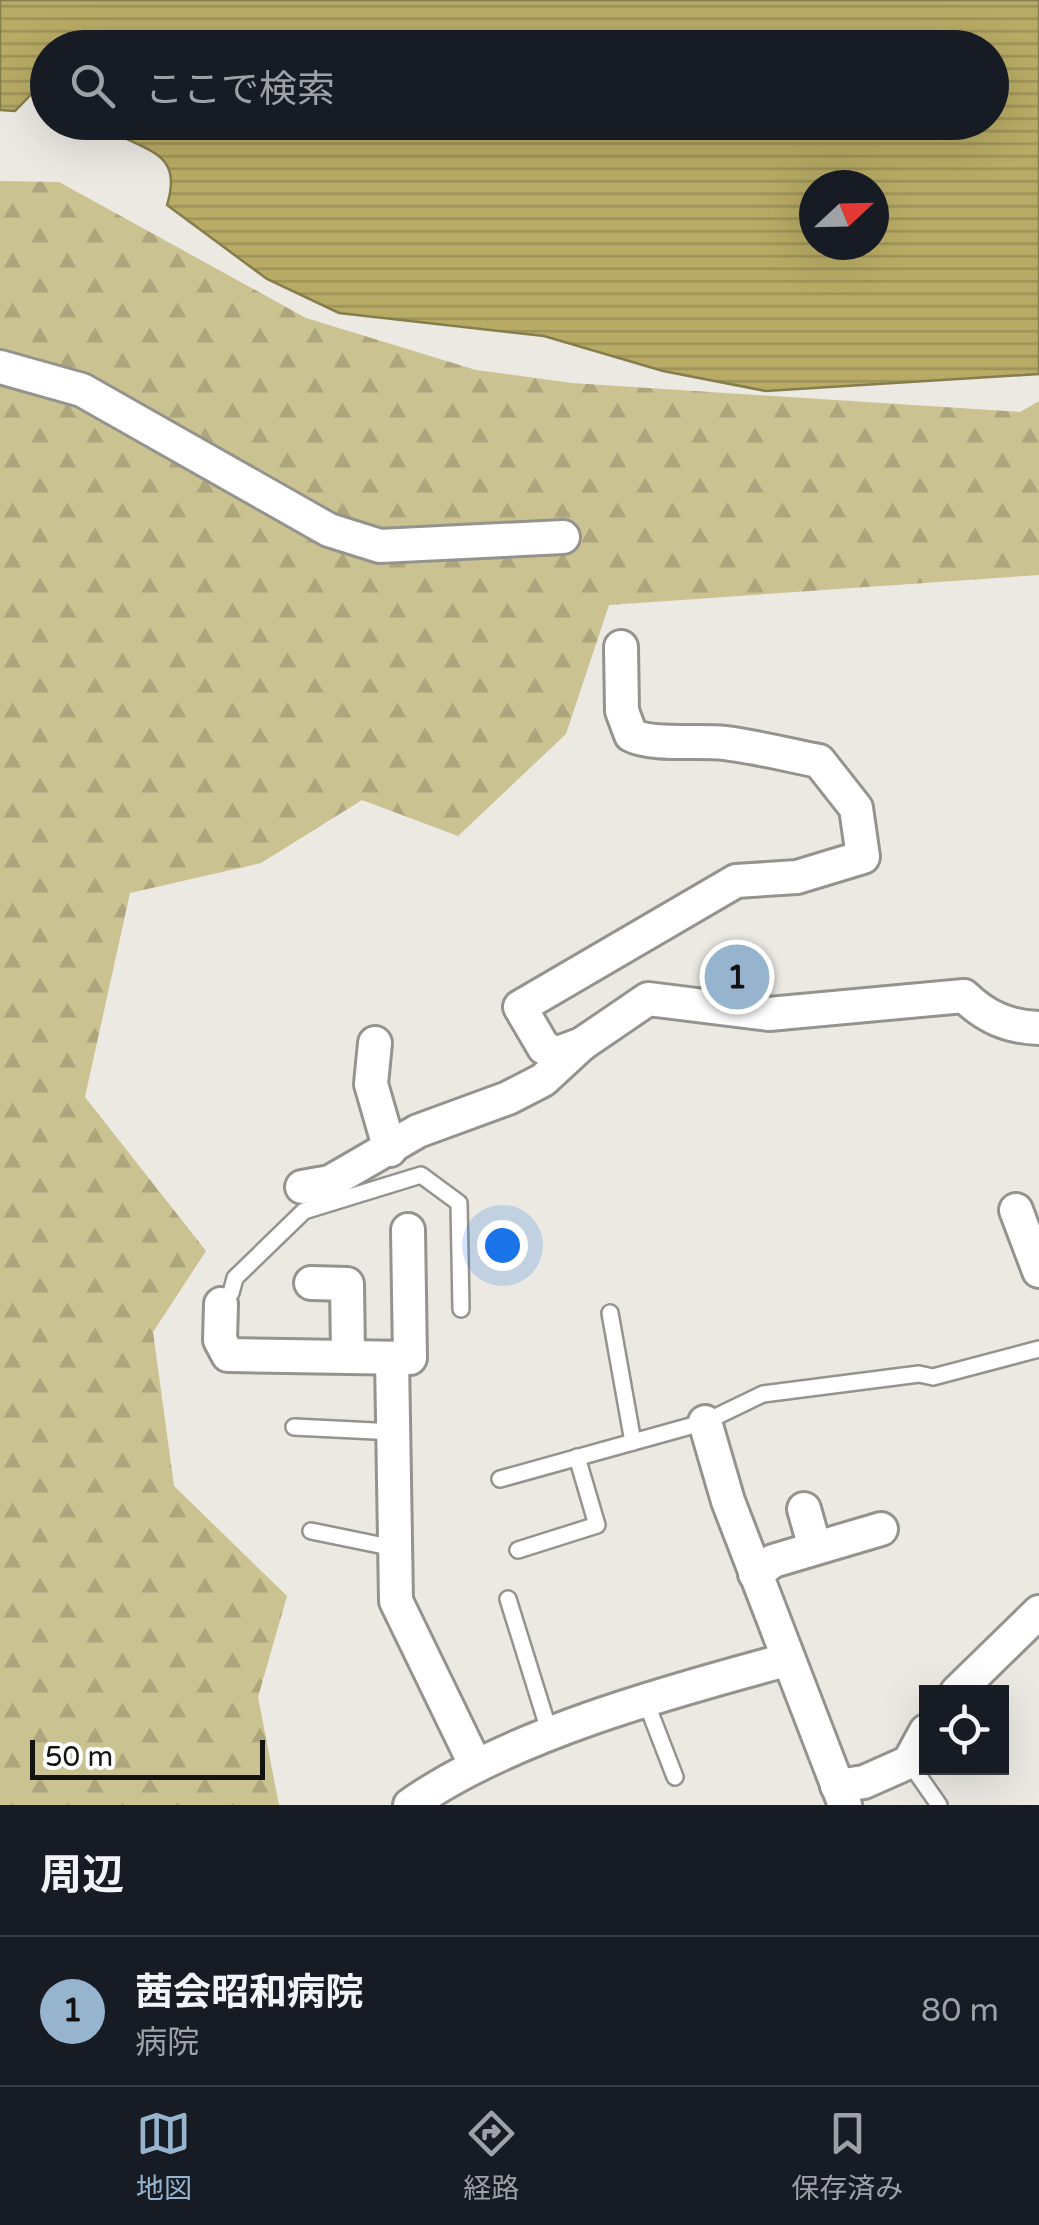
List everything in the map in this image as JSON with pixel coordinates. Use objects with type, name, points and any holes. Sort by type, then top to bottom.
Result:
[{"type":"street","points":[[0,367],[82,390],[330,530],[380,546],[563,538]]},
{"type":"street","points":[[582,1044],[558,1054],[544,1048],[520,1006],[736,881],[797,878],[863,856],[856,808],[819,762],[732,744],[684,738],[654,743],[632,735],[622,710],[622,647]]},
{"type":"street","points":[[306,1198],[418,1131],[508,1098],[543,1080],[582,1044],[648,999],[668,998],[718,1010],[769,1014],[964,996],[984,1014],[1020,1027],[1039,1028]]},
{"type":"street","points":[[375,1043],[371,1084],[390,1150]]},
{"type":"street","points":[[1016,1210],[1039,1271]]},
{"type":"street","points":[[221,1304],[220,1340],[228,1355],[410,1358],[408,1230]]},
{"type":"street","points":[[311,1284],[348,1284],[348,1355]]},
{"type":"street","points":[[392,1358],[396,1601],[475,1764]]},
{"type":"street","points":[[705,1422],[786,1660],[841,1795],[910,1762],[919,1745]]},
{"type":"street","points":[[804,1508],[815,1548]]},
{"type":"street","points":[[755,1574],[773,1562],[881,1529]]},
{"type":"street","points":[[965,1685],[1039,1612]]},
{"type":"street","points":[[410,1805],[475,1764],[646,1702],[786,1660]]},
{"type":"lane","points":[[221,1304],[231,1293],[236,1278],[306,1198],[422,1176],[459,1203],[461,1309]]},
{"type":"lane","points":[[610,1313],[633,1442]]},
{"type":"lane","points":[[500,1478],[705,1422],[762,1394],[920,1374],[933,1377],[1039,1349]]},
{"type":"lane","points":[[294,1427],[394,1432]]},
{"type":"lane","points":[[518,1550],[596,1525],[577,1457]]},
{"type":"lane","points":[[312,1532],[394,1548]]},
{"type":"lane","points":[[508,1599],[551,1737]]},
{"type":"lane","points":[[646,1702],[675,1777]]},
{"type":"lane","points":[[910,1762],[940,1805]]},
{"type":"green space","points":[[0,181],[59,182],[306,318],[476,370],[572,383],[1020,412],[1039,401],[1039,575],[609,605],[566,734],[458,836],[362,800],[261,863],[130,893],[85,1097],[206,1251],[153,1332],[174,1486],[287,1596],[258,1697],[279,1805],[0,1805]]},
{"type":"shaded area","points":[[0,0],[1039,0],[1039,374],[766,391],[663,371],[544,336],[339,313],[267,279],[167,205],[171,188],[166,164],[130,140],[1009,140],[1009,30],[30,30],[30,96],[15,111],[0,110]]},
{"type":"place","name":"茜会昭和病院","points":[[737,977]]}]
